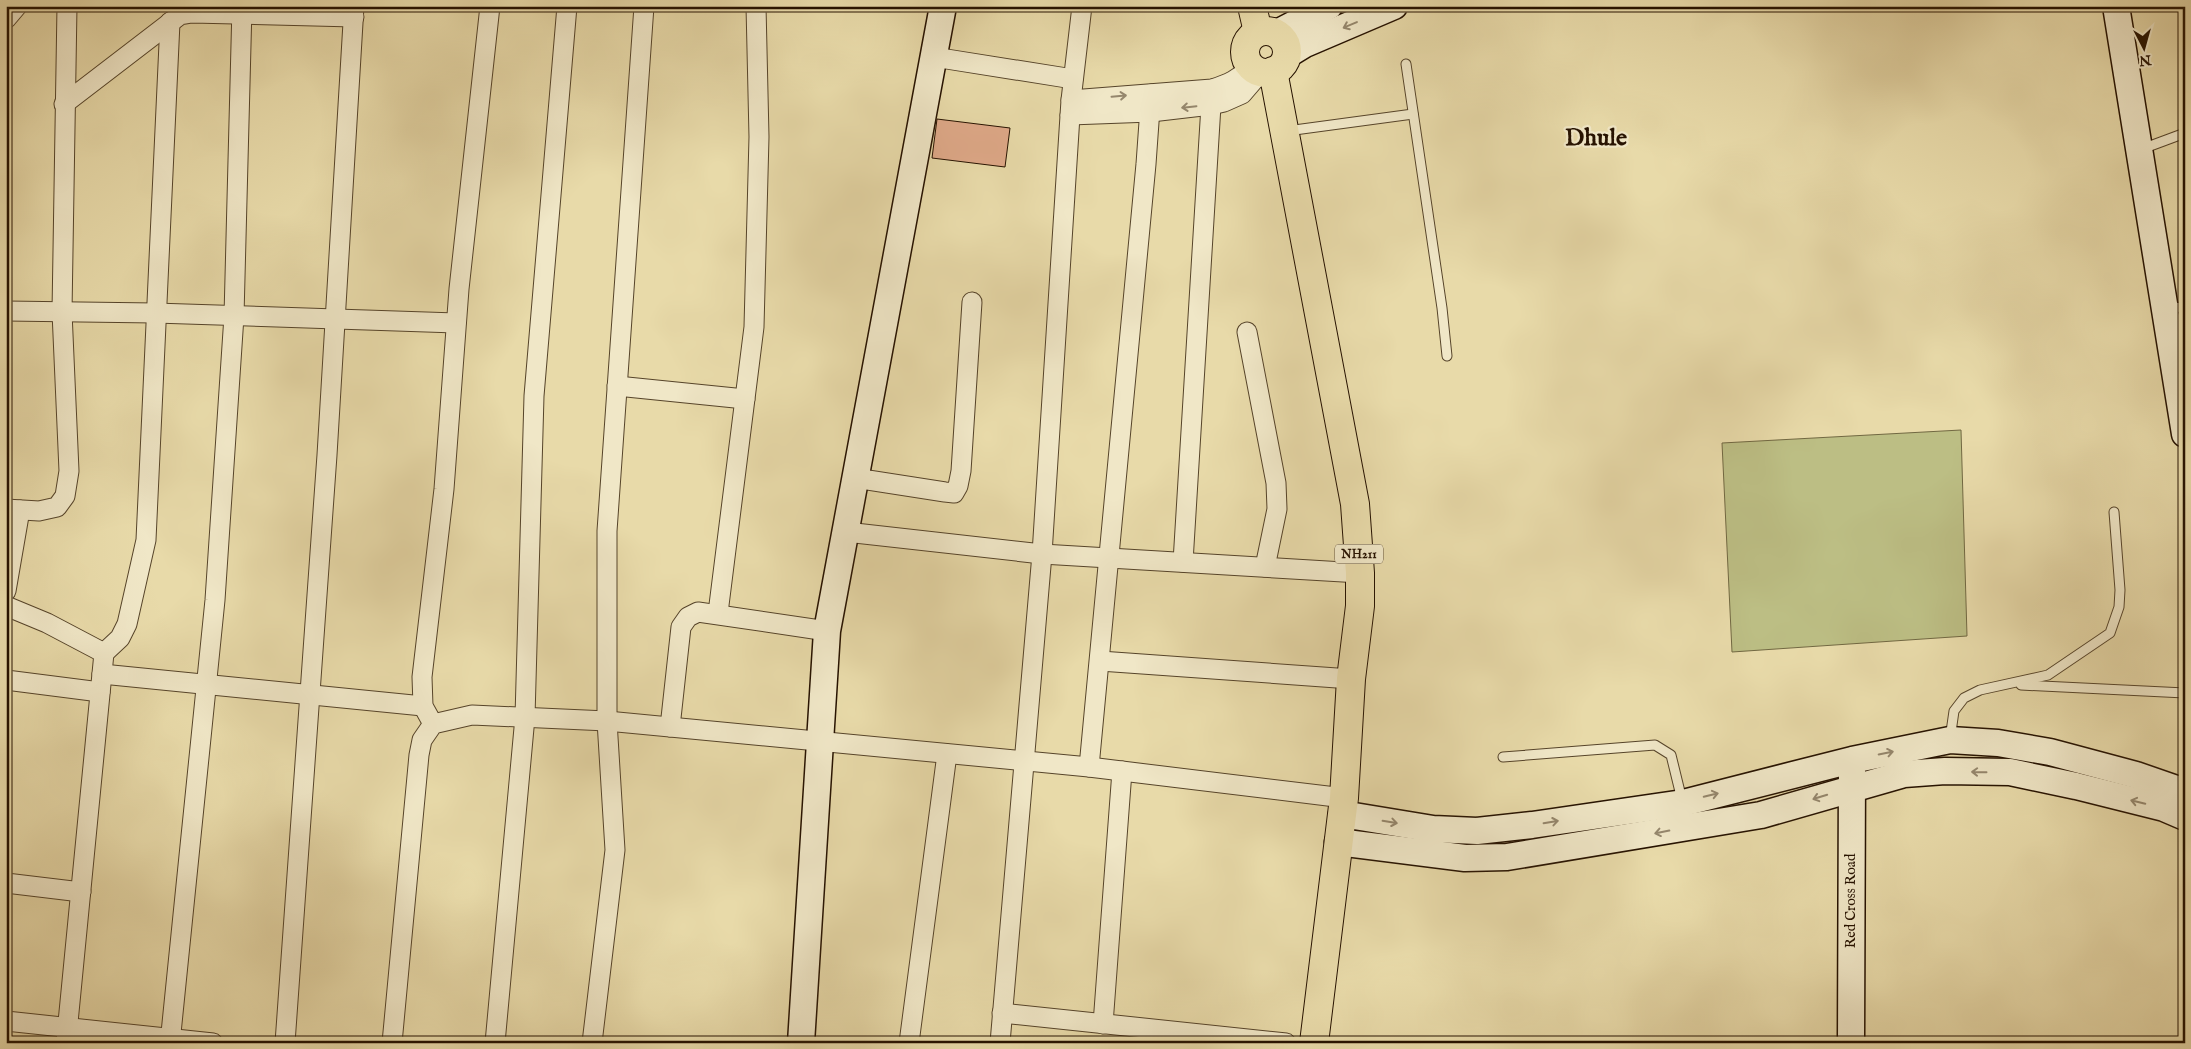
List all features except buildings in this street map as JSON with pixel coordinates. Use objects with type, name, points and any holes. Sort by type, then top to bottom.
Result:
[{"type":"main road","name":"NH211","points":[[1265,48],[1286,131],[1355,504],[1360,573],[1360,606],[1351,679],[1343,806],[1314,1043]]},
{"type":"street","points":[[6,19],[17,6]]},
{"type":"street","points":[[6,591],[13,510],[39,511],[57,507],[65,496],[68,471],[62,312],[67,6]]},
{"type":"street","points":[[432,724],[423,706],[422,677],[444,489],[456,323],[490,6]]},
{"type":"street","points":[[494,1043],[525,718],[534,396],[567,6]]},
{"type":"street","points":[[592,1043],[615,850],[607,721],[607,531],[644,6]]},
{"type":"street","points":[[718,614],[754,326],[758,201],[756,6]]},
{"type":"street","points":[[801,1043],[827,631],[943,6]]},
{"type":"street","points":[[1000,1043],[1042,554],[1070,108],[1082,6]]},
{"type":"street","points":[[1070,108],[1212,97],[1228,84],[1240,78],[1265,48],[1329,6]]},
{"type":"street","points":[[1265,48],[1305,44],[1394,6]]},
{"type":"street","points":[[2116,6],[2139,150],[2175,308],[2185,434]]},
{"type":"street","points":[[64,104],[181,14],[242,10],[354,12],[336,319],[285,1043]]},
{"type":"street","points":[[170,1040],[215,600],[234,316],[242,10]]},
{"type":"street","points":[[67,1035],[104,653],[120,638],[127,624],[146,540],[155,313],[181,14]]},
{"type":"street","points":[[934,57],[1073,78]]},
{"type":"street","points":[[1183,562],[1212,97]]},
{"type":"street","points":[[1089,766],[1110,558],[1151,103]]},
{"type":"street","points":[[856,478],[954,493],[958,486],[961,471],[972,302]]},
{"type":"street","points":[[6,311],[155,313],[456,323]]},
{"type":"street","points":[[1247,332],[1276,483],[1277,509],[1265,567]]},
{"type":"street","points":[[617,386],[745,399]]},
{"type":"street","points":[[846,532],[1042,554],[1360,573]]},
{"type":"street","points":[[6,606],[47,623],[104,653]]},
{"type":"street","points":[[670,727],[681,627],[688,617],[698,612],[718,614],[827,631]]},
{"type":"street","points":[[1100,661],[1351,679]]},
{"type":"street","points":[[6,680],[207,684],[423,706]]},
{"type":"street","points":[[392,1043],[419,755],[422,740],[432,724],[472,716],[607,721],[1089,766],[1343,806],[1432,829],[1477,832],[1682,803],[1852,760],[1950,740],[1998,742],[2050,752],[2136,775],[2185,792]]},
{"type":"street","points":[[909,1043],[947,754]]},
{"type":"street","name":"Red Cross Road","points":[[1851,1043],[1852,760]]},
{"type":"street","points":[[1103,1024],[1122,771]]},
{"type":"street","points":[[1338,842],[1465,858],[1507,858],[1761,815],[1904,774],[1945,771],[2010,772],[2076,786],[2155,806],[2185,816]]},
{"type":"street","points":[[6,883],[81,892]]},
{"type":"street","points":[[1002,1013],[1286,1043]]},
{"type":"street","points":[[6,1021],[67,1035],[213,1043]]},
{"type":"lane","points":[[1406,64],[1442,308],[1447,356]]},
{"type":"lane","points":[[1286,131],[1413,114]]},
{"type":"lane","points":[[2139,150],[2185,133]]},
{"type":"lane","points":[[1950,740],[1954,711],[1964,698],[1980,690],[2048,674],[2110,633],[2120,606],[2114,512]]},
{"type":"lane","points":[[2010,684],[2185,693]]},
{"type":"lane","points":[[1503,757],[1655,745],[1671,755],[1682,803]]},
{"type":"green space","points":[[1961,430],[1967,636],[1732,652],[1722,443]]},
{"type":"district","name":"Dhule","points":[[1596,138]]}]
